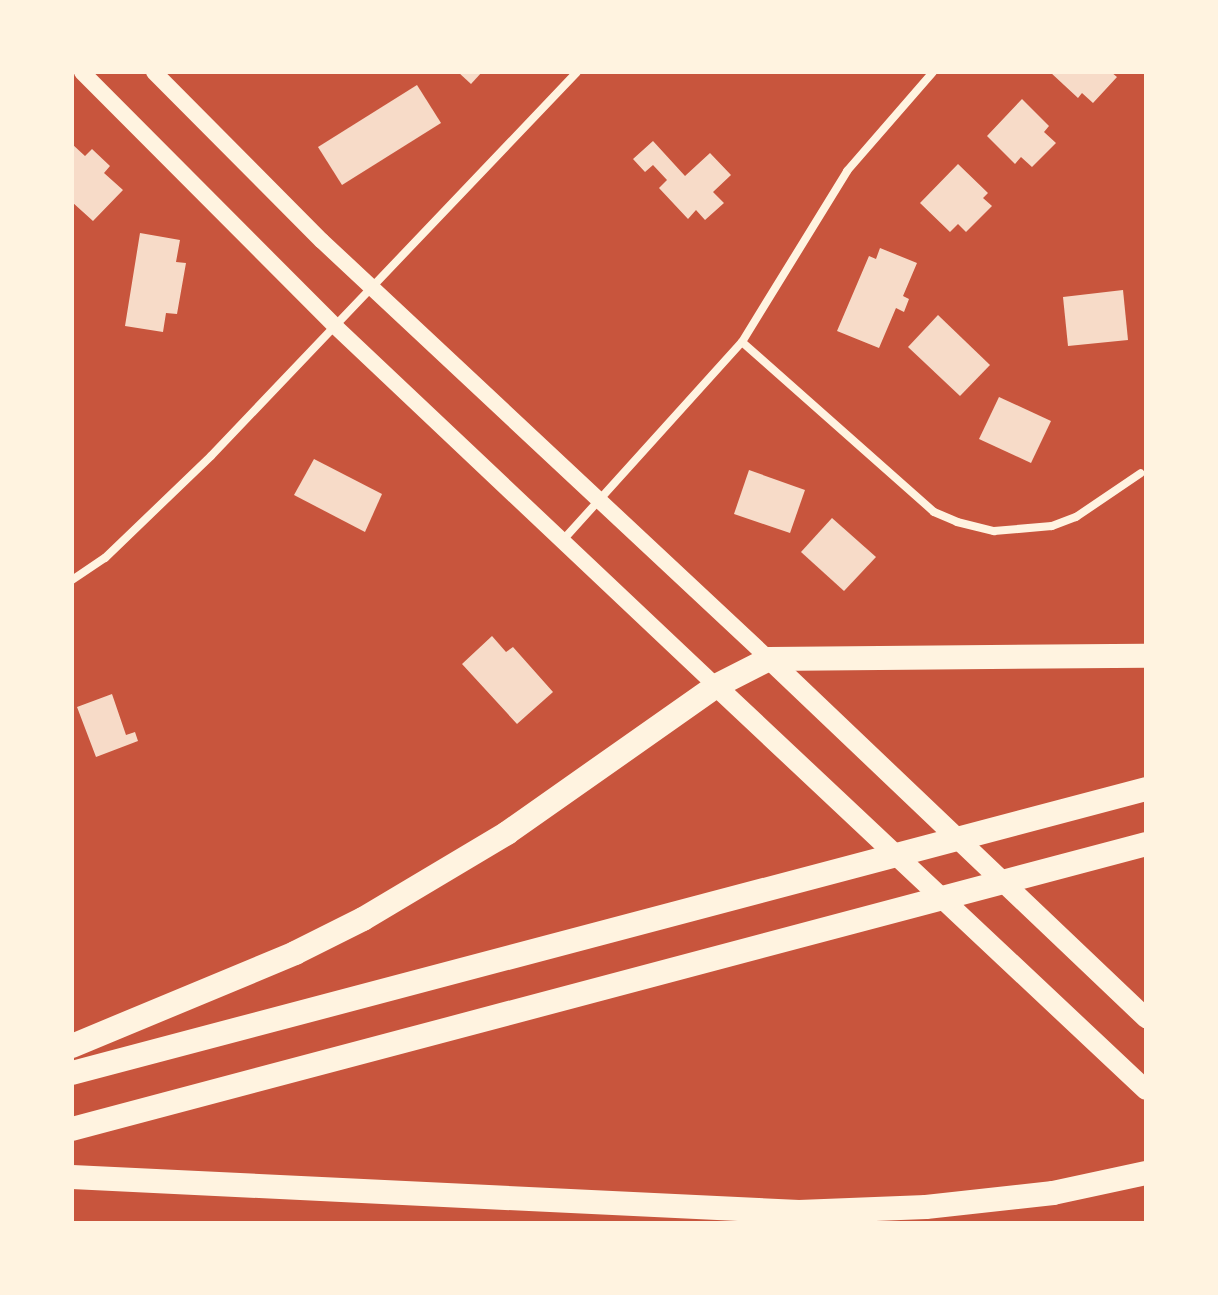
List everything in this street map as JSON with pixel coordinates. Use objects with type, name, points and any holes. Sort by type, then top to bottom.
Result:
[{"type":"highway","points":[[72,1046],[231,982],[363,919],[507,833],[716,686],[769,659],[1146,656]]},
{"type":"highway","points":[[72,1073],[1146,789]]},
{"type":"highway","points":[[72,1129],[1146,844]]},
{"type":"highway","points":[[72,1177],[799,1212],[926,1207],[1037,1195],[1146,1173]]},
{"type":"main road","points":[[82,72],[336,327],[1146,1090]]},
{"type":"main road","points":[[154,72],[371,287],[769,659],[1146,1018]]},
{"type":"street","points":[[72,580],[105,558],[336,327],[371,287],[493,166],[577,72]]},
{"type":"street","points":[[562,541],[742,342],[847,171],[933,72]]},
{"type":"street","points":[[742,342],[934,512],[957,522],[994,531],[1052,526],[1076,517],[1141,473]]},
{"type":"building","points":[[458,72],[482,72],[471,84]]},
{"type":"building","points":[[1050,72],[1111,72],[1117,77],[1093,103],[1082,93],[1078,98]]},
{"type":"building","points":[[417,85],[441,123],[342,185],[318,147]]},
{"type":"building","points":[[1022,99],[1049,126],[1044,132],[1056,143],[1032,167],[1021,157],[1015,164],[987,136]]},
{"type":"building","points":[[653,141],[685,176],[710,153],[731,175],[713,192],[724,203],[705,220],[696,210],[688,219],[659,188],[667,180],[653,165],[645,172],[633,159]]},
{"type":"building","points":[[72,144],[85,156],[92,149],[110,166],[104,173],[123,190],[93,221],[72,202]]},
{"type":"building","points":[[958,164],[988,193],[983,198],[992,206],[966,232],[958,224],[950,232],[920,203]]},
{"type":"building","points":[[140,233],[180,240],[176,262],[186,263],[177,314],[166,313],[163,332],[125,326]]},
{"type":"building","points":[[880,248],[917,263],[903,296],[909,299],[904,312],[896,308],[879,348],[837,331],[869,256],[876,259]]},
{"type":"building","points":[[1123,290],[1128,340],[1068,346],[1063,297]]},
{"type":"building","points":[[938,315],[990,365],[960,396],[908,347]]},
{"type":"building","points":[[999,397],[1051,421],[1031,463],[979,439]]},
{"type":"building","points":[[314,459],[382,494],[365,532],[294,495]]},
{"type":"building","points":[[749,470],[805,490],[790,533],[734,514]]},
{"type":"building","points":[[832,518],[876,557],[844,591],[801,552]]},
{"type":"building","points":[[492,636],[506,652],[513,647],[553,692],[517,724],[462,664]]},
{"type":"building","points":[[112,694],[126,735],[135,732],[138,741],[96,757],[77,707]]}]
